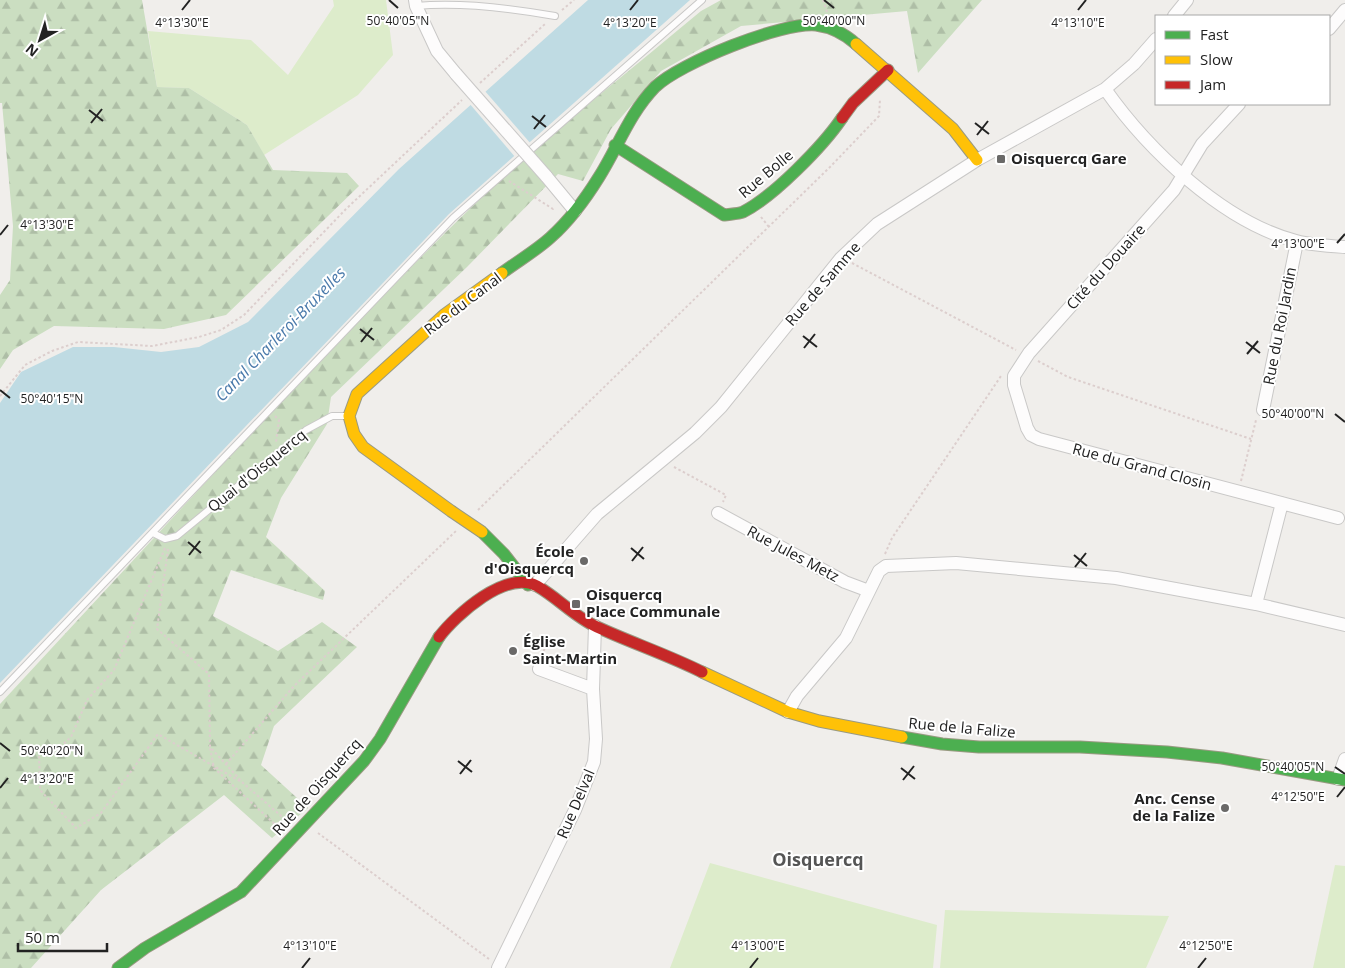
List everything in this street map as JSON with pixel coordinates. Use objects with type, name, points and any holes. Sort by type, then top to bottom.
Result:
[{"type":"street","points":[[1175,15],[1187,0]]},
{"type":"street","points":[[416,3],[437,51],[575,211],[599,177],[632,114],[656,86],[696,61],[778,29],[815,25],[835,30],[848,37],[888,70],[953,129],[977,160]]},
{"type":"street","points":[[1330,28],[1345,10]]},
{"type":"street","name":"Rue de Samme","points":[[531,585],[597,514],[663,460],[721,407],[841,258],[877,224],[977,160],[1105,89],[1134,64],[1155,40]]},
{"type":"street","name":"Rue Bolle","points":[[615,144],[724,215],[741,213],[759,202],[810,156],[832,132],[853,103],[888,70]]},
{"type":"street","points":[[1105,89],[1116,104],[1183,177],[1238,216],[1256,226],[1297,242],[1345,247]]},
{"type":"street","name":"Cité du Douaire","points":[[1028,356],[1183,177],[1202,144],[1239,105]]},
{"type":"street","name":"Rue du Canal","points":[[349,416],[357,394],[444,314],[542,246],[575,211]]},
{"type":"street","name":"Rue du Roi Jardin","points":[[1263,410],[1297,242]]},
{"type":"street","points":[[1014,376],[1028,356]]},
{"type":"street","name":"Rue du Grand Closin","points":[[1014,376],[1014,384],[1026,428],[1031,435],[1039,439],[1338,518]]},
{"type":"street","points":[[349,416],[354,434],[363,447],[482,532],[531,585]]},
{"type":"street","points":[[1256,604],[1282,503]]},
{"type":"street","name":"Rue Jules Metz","points":[[718,513],[845,582],[869,591]]},
{"type":"street","points":[[788,712],[797,696],[846,638],[882,568],[891,565],[956,563],[1116,578],[1256,604],[1345,625]]},
{"type":"street","name":"Rue de Oisquercq","points":[[118,968],[145,948],[233,898],[291,839],[364,761],[380,739],[433,645],[448,625],[493,589],[517,584],[531,585]]},
{"type":"street","name":"Rue de la Falize","points":[[531,585],[595,626],[680,661],[788,712],[819,721],[942,744],[979,748],[1080,747],[1168,752],[1222,758],[1342,779]]},
{"type":"street","name":"Rue Delval","points":[[499,967],[575,810],[594,762],[596,739],[593,689],[595,626]]},
{"type":"street","points":[[539,669],[593,689]]},
{"type":"street","points":[[1342,779],[1345,759]]},
{"type":"lane","points":[[0,692],[268,409],[453,218],[702,0]]},
{"type":"lane","points":[[416,3],[516,10],[554,16]]},
{"type":"lane","name":"Quai d'Oisquercq","points":[[169,539],[177,536],[306,430],[332,416],[349,416]]},
{"type":"lane","points":[[153,532],[169,539]]},
{"type":"path","points":[[474,89],[574,0]]},
{"type":"path","points":[[0,396],[25,366],[52,351],[78,342],[152,346],[199,337],[221,330],[244,315],[394,162],[467,96]]},
{"type":"path","points":[[474,514],[824,174],[880,116]]},
{"type":"path","points":[[500,176],[553,208],[565,198]]},
{"type":"path","points":[[841,258],[1068,376],[1251,439]]},
{"type":"path","points":[[882,568],[892,538],[1003,373],[1014,376]]},
{"type":"path","points":[[268,409],[279,420],[273,458]]},
{"type":"path","points":[[1238,493],[1254,423],[1263,410]]},
{"type":"path","points":[[663,460],[726,495],[718,513]]},
{"type":"path","points":[[226,764],[294,686],[460,527]]},
{"type":"path","points":[[169,539],[157,629],[209,674],[210,748],[214,768],[291,839]]},
{"type":"path","points":[[169,539],[114,670],[87,700],[70,737],[53,753],[39,752],[40,790],[76,828],[101,813],[158,734],[243,783],[499,967]]},
{"type":"path","points":[[539,669],[545,643],[548,639]]},
{"type":"path","points":[[210,748],[243,783]]},
{"type":"green space","points":[[0,0],[142,0],[157,87],[189,88],[247,125],[273,170],[347,173],[359,186],[226,315],[164,329],[54,326],[13,350],[0,369],[0,295],[10,280],[13,226],[2,103],[0,103]]},
{"type":"green space","points":[[333,0],[386,0],[393,55],[358,95],[264,155],[247,125],[189,88],[157,87],[148,31],[251,40],[288,75],[334,6]]},
{"type":"green space","points":[[721,0],[982,0],[918,73],[907,11],[741,26],[661,71],[611,129],[583,181],[558,174],[467,267],[331,397],[327,424],[281,498],[266,537],[325,591],[323,600],[231,570],[213,616],[278,651],[322,622],[357,647],[274,726],[261,765],[308,808],[272,838],[224,795],[101,890],[31,968],[0,968],[0,704],[276,407],[446,232],[507,174],[571,119],[701,11]]},
{"type":"green space","points":[[710,863],[937,925],[933,968],[670,968]]},
{"type":"green space","points":[[1335,865],[1345,866],[1345,968],[1313,968]]},
{"type":"green space","points":[[945,910],[1169,916],[1146,968],[940,968]]},
{"type":"water","name":"Canal Charleroi-Bruxelles","points":[[588,0],[690,0],[449,214],[0,683],[0,403],[21,372],[73,347],[114,347],[161,352],[199,347],[248,322],[399,169]]},
{"type":"pier","points":[[484,90],[531,144],[516,158],[469,103]]},
{"type":"traffic: fast","points":[[502,273],[546,242],[571,216],[606,166],[638,108],[655,87],[668,77],[732,46],[756,37],[800,26],[816,25],[827,27],[842,34],[856,44]]},
{"type":"traffic: fast","points":[[615,145],[724,215],[734,214],[743,212],[755,205],[797,170],[842,118]]},
{"type":"traffic: fast","points":[[482,532],[504,554],[528,585]]},
{"type":"traffic: fast","points":[[118,968],[145,948],[241,892],[364,761],[380,739],[439,637]]},
{"type":"traffic: fast","points":[[902,737],[942,744],[979,747],[1080,747],[1167,752],[1222,758],[1345,780]]},
{"type":"traffic: slow","points":[[856,44],[953,129],[977,160]]},
{"type":"traffic: slow","points":[[451,511],[363,447],[354,434],[349,416],[357,394],[444,315],[502,273]]},
{"type":"traffic: slow","points":[[451,511],[482,532]]},
{"type":"traffic: slow","points":[[702,672],[788,712],[819,721],[902,737]]},
{"type":"traffic: jam","points":[[842,118],[853,103],[888,70]]},
{"type":"traffic: jam","points":[[439,637],[457,617],[483,597],[497,589],[525,582],[537,586],[589,623],[702,672]]},
{"type":"place","name":"Oisquercq Gare","points":[[1001,159]]},
{"type":"place","name":"École d'Oisquercq","points":[[584,561]]},
{"type":"place","name":"Oisquercq Place Communale","points":[[576,604]]},
{"type":"place","name":"Église Saint-Martin","points":[[513,651]]},
{"type":"place","name":"Anc. Cense de la Falize","points":[[1225,808]]},
{"type":"district","name":"Oisquercq","points":[[818,860]]}]
